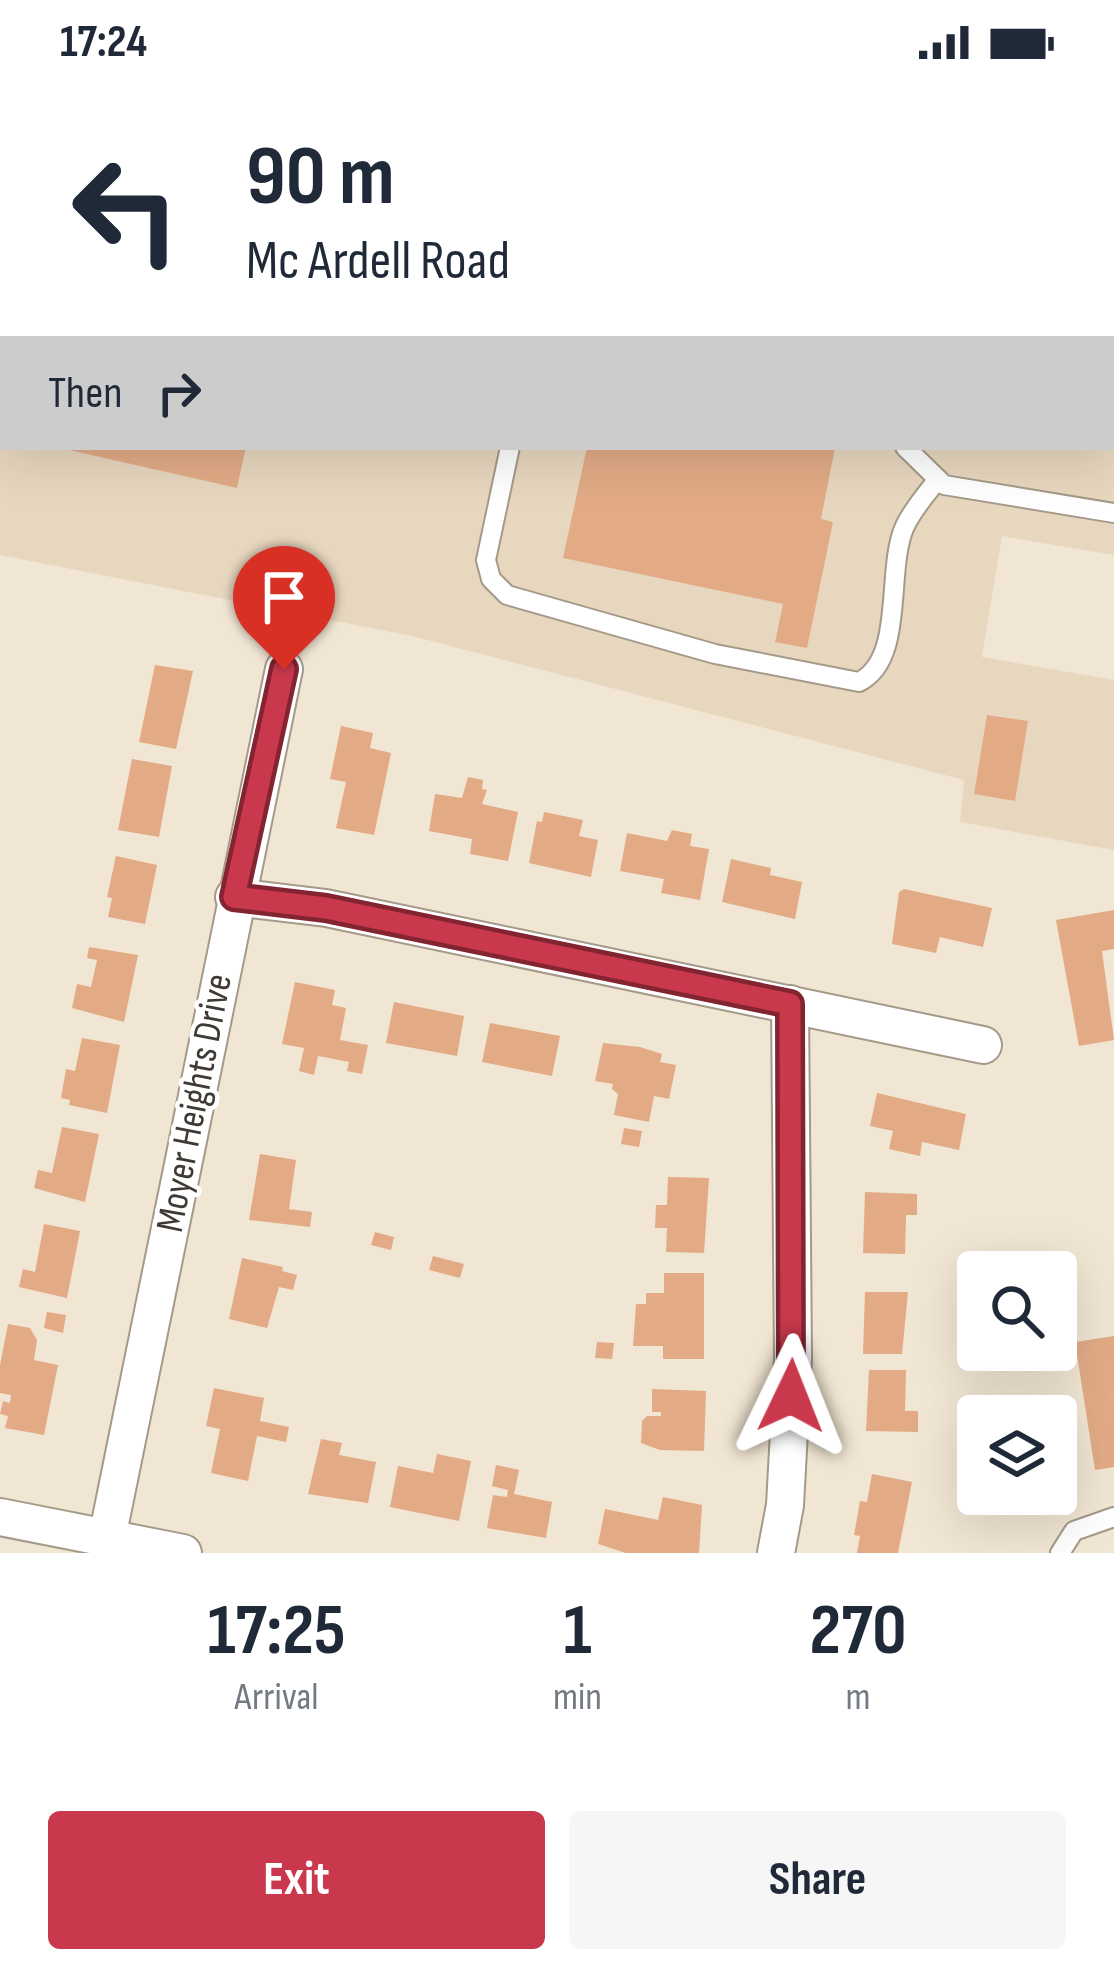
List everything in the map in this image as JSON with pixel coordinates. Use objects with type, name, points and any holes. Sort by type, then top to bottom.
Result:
[{"type":"street","name":"Moyer Heights Drive","points":[[107,1538],[284,669]]},
{"type":"street","points":[[234,897],[326,908],[982,1045]]},
{"type":"street","points":[[776,1553],[784,1505],[793,1359],[790,1004]]},
{"type":"street","points":[[0,1516],[183,1553]]},
{"type":"lane","points":[[510,450],[486,560],[491,578],[507,596],[715,654],[859,682],[873,676],[884,656],[904,528],[938,479]]},
{"type":"lane","points":[[908,450],[944,485],[1114,513]]},
{"type":"lane","points":[[1060,1553],[1074,1531],[1114,1517]]},
{"type":"shaded area","points":[[0,450],[1114,450],[1114,555],[1002,536],[982,657],[1114,680],[1114,850],[960,822],[964,780],[412,636],[0,555]]},
{"type":"building","points":[[69,450],[245,450],[237,488]]},
{"type":"building","points":[[586,450],[835,450],[821,519],[833,522],[807,648],[775,642],[783,604],[563,558]]},
{"type":"building","points":[[155,665],[193,671],[176,749],[139,742]]},
{"type":"building","points":[[987,715],[1028,721],[1015,801],[974,794]]},
{"type":"building","points":[[341,726],[373,733],[370,748],[391,753],[374,835],[336,828],[346,782],[330,779]]},
{"type":"building","points":[[132,759],[172,766],[159,837],[118,830]]},
{"type":"building","points":[[468,777],[483,780],[482,789],[487,790],[482,804],[518,812],[508,861],[470,854],[472,839],[429,831],[435,794],[462,798]]},
{"type":"building","points":[[544,812],[583,820],[579,836],[598,840],[591,877],[529,863],[537,821],[542,822]]},
{"type":"building","points":[[672,830],[692,834],[690,846],[709,849],[700,900],[661,893],[664,879],[620,871],[627,833],[667,841]]},
{"type":"building","points":[[116,856],[157,865],[145,924],[108,917]]},
{"type":"building","points":[[731,859],[771,868],[770,875],[802,882],[795,919],[722,902]]},
{"type":"building","points":[[904,889],[992,908],[983,947],[940,937],[936,953],[892,944],[899,892]]},
{"type":"building","points":[[1114,910],[1114,949],[1102,951],[1114,1040],[1079,1046],[1056,920]]},
{"type":"building","points":[[89,947],[138,955],[124,1022],[72,1008],[77,984],[91,987],[97,960],[87,958]]},
{"type":"building","points":[[295,982],[335,990],[332,1005],[346,1008],[340,1040],[368,1045],[362,1074],[347,1071],[349,1062],[318,1056],[314,1075],[299,1071],[304,1048],[282,1044]]},
{"type":"building","points":[[394,1002],[464,1016],[457,1056],[386,1043]]},
{"type":"building","points":[[490,1023],[560,1036],[552,1076],[482,1062]]},
{"type":"building","points":[[82,1038],[120,1045],[107,1113],[69,1105],[70,1100],[61,1098],[66,1069],[75,1071]]},
{"type":"building","points":[[603,1043],[640,1047],[662,1054],[660,1062],[676,1065],[669,1099],[654,1096],[649,1122],[614,1115],[618,1094],[613,1084],[595,1081]]},
{"type":"building","points":[[877,1093],[966,1114],[959,1150],[922,1142],[920,1156],[889,1149],[893,1131],[870,1126]]},
{"type":"building","points":[[62,1127],[99,1134],[85,1202],[34,1188],[38,1170],[52,1173]]},
{"type":"building","points":[[624,1128],[642,1131],[639,1147],[621,1144]]},
{"type":"building","points":[[260,1154],[296,1160],[289,1209],[312,1212],[310,1227],[249,1220]]},
{"type":"building","points":[[668,1177],[709,1178],[704,1253],[666,1252],[667,1228],[655,1228],[656,1205],[667,1205]]},
{"type":"building","points":[[865,1192],[917,1194],[917,1215],[906,1215],[905,1254],[863,1253]]},
{"type":"building","points":[[44,1224],[80,1231],[67,1298],[19,1287],[23,1269],[35,1272]]},
{"type":"building","points":[[375,1232],[394,1237],[391,1250],[371,1245]]},
{"type":"building","points":[[433,1256],[464,1264],[460,1278],[429,1270]]},
{"type":"building","points":[[242,1258],[297,1275],[293,1290],[279,1287],[267,1328],[229,1319]]},
{"type":"building","points":[[664,1273],[704,1273],[704,1359],[663,1359],[663,1346],[633,1346],[636,1304],[646,1304],[646,1293],[664,1293]]},
{"type":"building","points":[[865,1292],[908,1292],[902,1354],[863,1354]]},
{"type":"building","points":[[47,1312],[66,1315],[63,1333],[44,1328]]},
{"type":"building","points":[[8,1324],[30,1328],[37,1340],[34,1360],[58,1365],[44,1435],[5,1428],[8,1416],[0,1414],[3,1401],[10,1403],[11,1395],[0,1393]]},
{"type":"building","points":[[1114,1336],[1114,1467],[1095,1470],[1077,1342]]},
{"type":"building","points":[[597,1342],[614,1343],[612,1359],[595,1358]]},
{"type":"building","points":[[869,1370],[906,1370],[905,1411],[918,1411],[918,1432],[866,1431]]},
{"type":"building","points":[[214,1388],[264,1398],[260,1421],[289,1427],[286,1442],[257,1436],[248,1481],[211,1473],[220,1429],[206,1426]]},
{"type":"building","points":[[652,1389],[706,1391],[704,1451],[660,1450],[641,1443],[642,1421],[661,1416],[661,1412],[652,1412]]},
{"type":"building","points":[[321,1439],[342,1443],[339,1455],[376,1462],[368,1503],[308,1494]]},
{"type":"building","points":[[437,1454],[471,1461],[459,1521],[390,1507],[398,1466],[433,1473]]},
{"type":"building","points":[[496,1465],[519,1470],[514,1494],[552,1502],[546,1538],[487,1528],[493,1495],[507,1497],[508,1490],[492,1486]]},
{"type":"building","points":[[872,1474],[912,1482],[898,1553],[857,1553],[860,1536],[854,1535],[860,1501],[867,1502]]},
{"type":"building","points":[[663,1497],[702,1505],[699,1553],[626,1553],[598,1544],[605,1509],[658,1520]]},
{"type":"route","points":[[284,669],[234,897],[326,908],[790,1004],[791,1396]]}]
